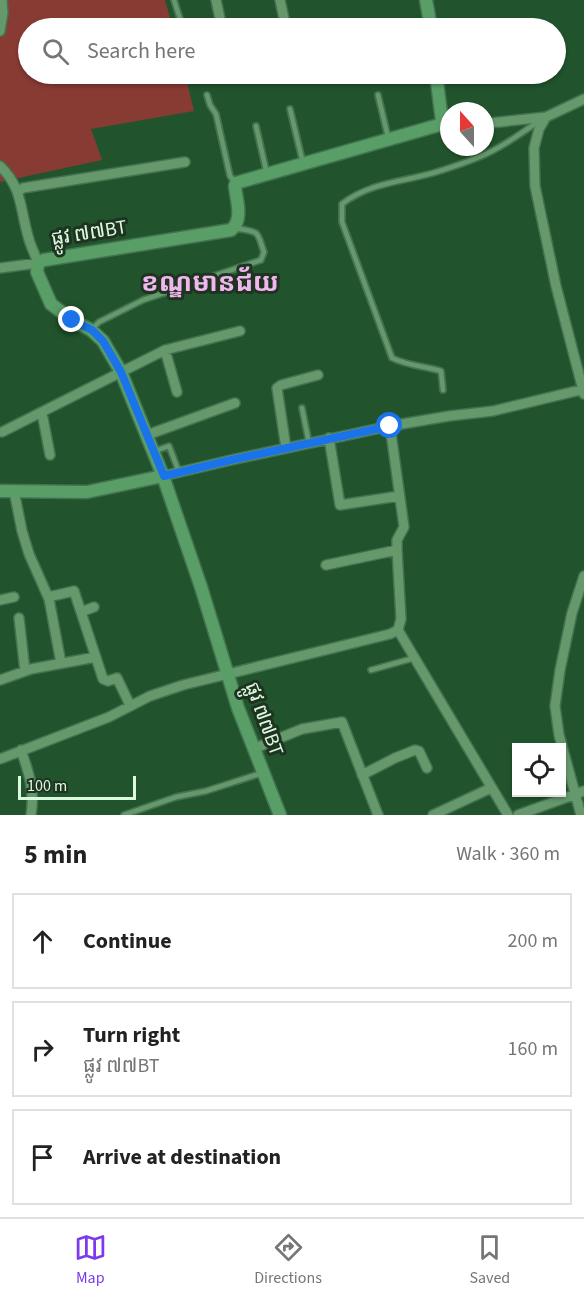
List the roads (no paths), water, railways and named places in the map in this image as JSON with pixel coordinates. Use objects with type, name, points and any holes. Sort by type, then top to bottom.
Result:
[{"type":"street","points":[[0,31],[3,13],[2,0]]},
{"type":"street","points":[[216,0],[220,18]]},
{"type":"street","points":[[280,0],[284,18]]},
{"type":"street","points":[[426,0],[429,18]]},
{"type":"street","points":[[437,84],[440,105]]},
{"type":"street","points":[[494,122],[546,117],[584,99]]},
{"type":"street","points":[[0,491],[87,492],[329,438],[449,416],[494,411],[584,391],[556,286],[535,186],[534,148],[539,129],[546,117]]},
{"type":"street","points":[[236,226],[238,216],[236,183],[440,127]]},
{"type":"street","points":[[19,191],[23,188],[185,162]]},
{"type":"street","points":[[0,166],[19,191],[28,237],[38,263],[0,268]]},
{"type":"street","name":"ផ្លូវ ៧៧BT","points":[[236,226],[231,230],[44,260],[38,263],[37,272],[51,304],[72,320],[92,330],[103,341],[121,372],[164,476],[227,674],[280,815]]},
{"type":"street","points":[[2,432],[165,350],[240,331]]},
{"type":"street","points":[[165,350],[177,393]]},
{"type":"street","points":[[286,448],[277,388],[318,375]]},
{"type":"street","points":[[147,435],[235,403]]},
{"type":"street","points":[[42,413],[50,455]]},
{"type":"street","points":[[390,426],[404,527],[397,540],[401,618],[398,630],[508,815]]},
{"type":"street","points":[[329,438],[340,505],[399,496]]},
{"type":"street","points":[[14,491],[29,554],[48,597],[60,663]]},
{"type":"street","points":[[326,565],[397,550]]},
{"type":"street","points":[[581,815],[580,793],[559,735],[555,706],[567,636],[584,576]]},
{"type":"street","points":[[48,597],[74,591],[103,679],[108,681],[117,678],[130,705]]},
{"type":"street","points":[[0,600],[14,597]]},
{"type":"street","points":[[81,612],[94,608]]},
{"type":"street","points":[[19,618],[25,671]]},
{"type":"street","points":[[0,759],[109,717],[150,696],[227,674],[390,634],[398,630]]},
{"type":"street","points":[[0,680],[25,671],[96,657]]},
{"type":"street","points":[[253,748],[302,729],[342,722],[378,815]]},
{"type":"street","points":[[21,750],[32,781],[31,815]]},
{"type":"street","points":[[362,776],[395,758],[416,750],[419,751],[427,768]]},
{"type":"street","points":[[433,815],[491,788]]},
{"type":"street","points":[[518,815],[580,793]]},
{"type":"lane","points":[[174,0],[179,18]]},
{"type":"lane","points":[[207,95],[216,114],[231,179],[236,183]]},
{"type":"lane","points":[[378,95],[388,140]]},
{"type":"lane","points":[[291,109],[303,163]]},
{"type":"lane","points":[[443,390],[441,371],[408,366],[392,358],[342,222],[342,204],[351,196],[371,187],[433,173],[494,150],[546,117]]},
{"type":"lane","points":[[256,126],[267,174]]},
{"type":"lane","points":[[92,330],[99,322],[143,300],[261,260],[264,252],[257,232],[240,230],[236,226]]},
{"type":"lane","points":[[302,408],[309,443]]},
{"type":"lane","points":[[153,451],[169,447],[179,472]]},
{"type":"lane","points":[[371,670],[414,658]]},
{"type":"lane","points":[[124,815],[176,797],[206,791],[263,772]]},
{"type":"district","name":"ខណ្ឌមានជ័យ","points":[[210,282]]}]
